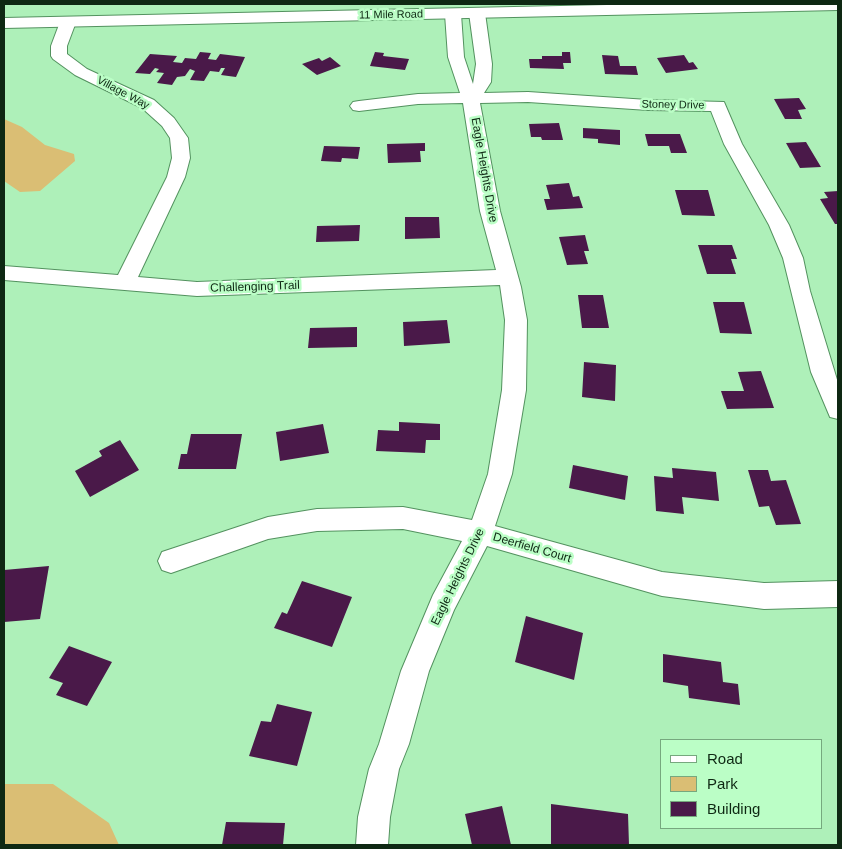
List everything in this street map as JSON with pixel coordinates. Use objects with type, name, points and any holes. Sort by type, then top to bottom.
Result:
[{"type":"street","name":"11 Mile Road","points":[[4,23],[477,14],[829,4]]},
{"type":"street","points":[[829,4],[835,22]]},
{"type":"street","name":"Eagle Heights Drive","points":[[372,845],[374,817],[384,770],[394,744],[415,671],[444,604],[480,533],[500,474],[514,390],[516,320],[511,287],[490,211],[471,98],[459,69],[452,14]]},
{"type":"street","points":[[471,98],[483,82],[484,64],[477,14]]},
{"type":"street","name":"Village Way","points":[[68,22],[59,46],[59,56],[82,72],[148,104],[168,122],[179,138],[181,158],[176,177],[125,282]]},
{"type":"street","name":"Stoney Drive","points":[[359,106],[418,99],[528,97],[648,105],[718,106],[723,123],[733,144],[779,225],[793,258],[822,372],[838,410]]},
{"type":"street","name":"Challenging Trail","points":[[4,273],[197,289],[507,277]]},
{"type":"street","name":"Deerfield Court","points":[[171,561],[268,528],[317,520],[403,518],[480,533],[662,584],[764,596],[838,594]]},
{"type":"green space","points":[[4,119],[22,127],[45,145],[74,154],[75,161],[40,191],[20,192],[4,181]]},
{"type":"green space","points":[[4,784],[53,784],[109,823],[119,845],[4,845]]},
{"type":"building","points":[[200,52],[211,53],[208,59],[216,60],[220,54],[245,57],[236,77],[221,75],[225,68],[221,68],[219,72],[210,71],[204,81],[190,80],[195,71],[190,69],[185,76],[177,77],[172,85],[157,83],[164,73],[156,72],[159,69],[155,68],[150,74],[135,73],[150,54],[177,56],[173,62],[182,63],[185,58],[196,59]]},
{"type":"building","points":[[375,52],[384,53],[383,56],[409,59],[405,70],[370,66]]},
{"type":"building","points":[[562,52],[570,52],[571,63],[563,63],[564,69],[530,68],[529,59],[542,59],[542,56],[562,56]]},
{"type":"building","points":[[602,55],[618,56],[620,66],[636,66],[638,75],[605,74]]},
{"type":"building","points":[[684,55],[689,63],[693,62],[698,69],[666,73],[657,58]]},
{"type":"building","points":[[330,57],[341,66],[317,75],[302,64],[319,58],[322,61]]},
{"type":"building","points":[[799,98],[806,109],[798,110],[802,119],[785,119],[774,99]]},
{"type":"building","points":[[559,123],[563,140],[542,140],[541,137],[531,137],[529,124]]},
{"type":"building","points":[[583,128],[620,130],[620,145],[598,143],[598,139],[583,138]]},
{"type":"building","points":[[645,134],[680,134],[687,153],[671,153],[669,146],[648,146]]},
{"type":"building","points":[[806,142],[821,167],[800,168],[786,143]]},
{"type":"building","points":[[425,143],[425,151],[420,151],[421,162],[388,163],[387,144]]},
{"type":"building","points":[[324,146],[360,147],[358,159],[342,158],[341,162],[321,161]]},
{"type":"building","points":[[569,183],[573,197],[579,196],[583,208],[547,210],[544,199],[550,199],[546,185]]},
{"type":"building","points":[[675,190],[708,190],[715,216],[682,215]]},
{"type":"building","points":[[838,191],[838,224],[835,224],[820,199],[828,198],[824,192]]},
{"type":"building","points":[[405,217],[439,217],[440,238],[405,239]]},
{"type":"building","points":[[360,225],[359,241],[316,242],[317,226]]},
{"type":"building","points":[[585,235],[589,251],[584,251],[588,264],[567,265],[559,237]]},
{"type":"building","points":[[698,245],[732,245],[737,259],[731,259],[736,274],[707,274]]},
{"type":"building","points":[[578,295],[603,295],[609,328],[582,328]]},
{"type":"building","points":[[713,302],[744,302],[752,334],[720,333]]},
{"type":"building","points":[[447,320],[450,343],[404,346],[403,322]]},
{"type":"building","points":[[357,327],[357,347],[308,348],[310,328]]},
{"type":"building","points":[[584,362],[616,365],[615,401],[582,397]]},
{"type":"building","points":[[761,371],[774,408],[727,409],[721,391],[744,391],[738,372]]},
{"type":"building","points":[[399,422],[440,424],[440,440],[426,440],[425,453],[376,451],[378,430],[399,431]]},
{"type":"building","points":[[323,424],[329,453],[280,461],[276,432]]},
{"type":"building","points":[[191,434],[242,434],[236,469],[178,469],[181,454],[187,454]]},
{"type":"building","points":[[120,440],[139,470],[90,497],[75,471],[102,456],[99,451]]},
{"type":"building","points":[[573,465],[628,476],[625,500],[569,488]]},
{"type":"building","points":[[672,468],[716,472],[719,501],[682,497],[684,514],[656,511],[654,476],[673,478]]},
{"type":"building","points":[[748,470],[768,470],[771,481],[786,480],[801,524],[776,525],[769,506],[759,507]]},
{"type":"building","points":[[49,566],[40,619],[4,622],[4,570]]},
{"type":"building","points":[[302,581],[352,597],[332,647],[274,628],[282,612],[287,614]]},
{"type":"building","points":[[526,616],[583,633],[574,680],[515,662]]},
{"type":"building","points":[[69,646],[112,662],[87,706],[56,695],[63,683],[49,678]]},
{"type":"building","points":[[663,654],[721,662],[723,682],[738,684],[740,705],[689,698],[688,686],[663,682]]},
{"type":"building","points":[[277,704],[312,712],[297,766],[249,756],[261,721],[271,722]]},
{"type":"building","points":[[551,804],[628,814],[629,845],[551,845]]},
{"type":"building","points":[[502,806],[511,845],[472,845],[465,814]]},
{"type":"building","points":[[226,822],[285,823],[283,845],[222,845]]}]
